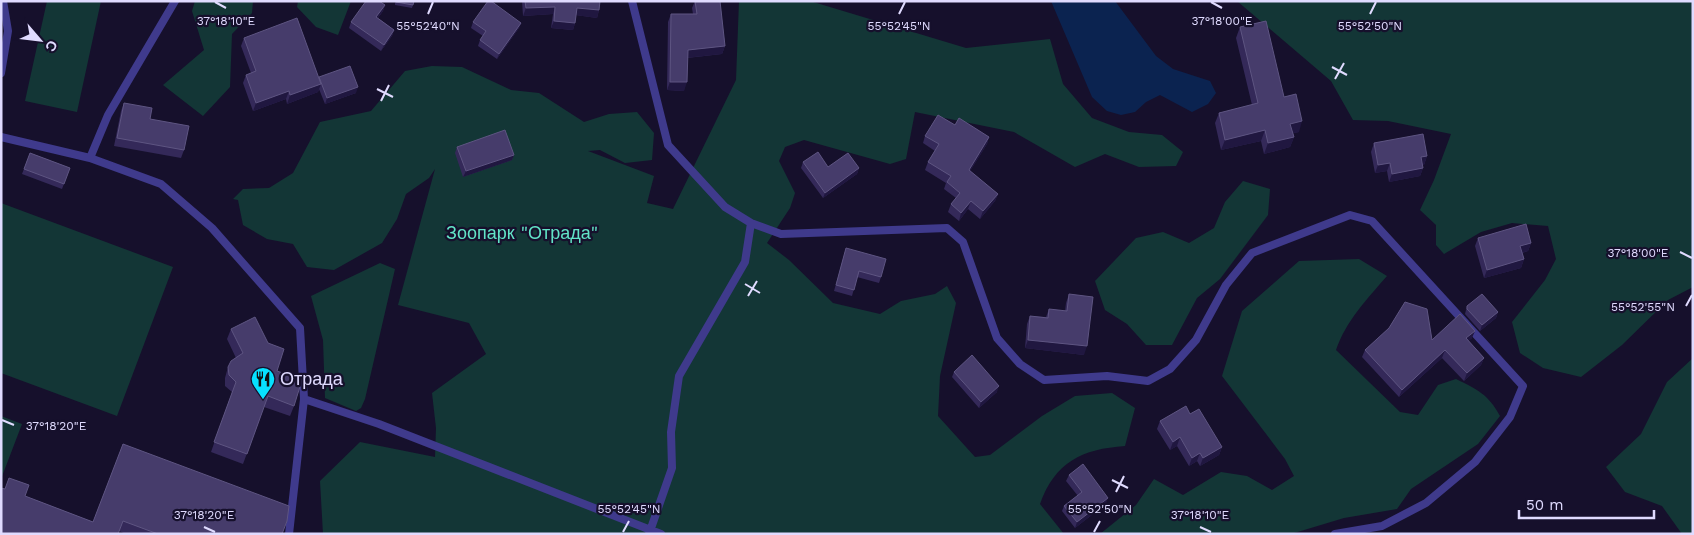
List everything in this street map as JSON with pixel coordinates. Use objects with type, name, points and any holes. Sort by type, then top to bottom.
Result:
[{"type":"lane","points":[[1,73],[8,31],[3,1]]},
{"type":"lane","points":[[90,158],[108,115],[175,1]]},
{"type":"lane","points":[[632,1],[668,145],[725,207],[751,223],[781,234],[946,228],[963,242],[997,338],[1020,364],[1044,380],[1107,376],[1148,381],[1170,369],[1196,340],[1226,285],[1252,253],[1350,215],[1372,220],[1523,386],[1510,417],[1476,462],[1426,503],[1382,526],[1335,534]]},
{"type":"lane","points":[[1,137],[90,158],[161,184],[212,228],[300,328],[304,398],[289,534]]},
{"type":"lane","points":[[650,532],[672,468],[670,432],[680,376],[745,262],[751,223]]},
{"type":"lane","points":[[304,398],[379,424],[650,532],[661,534]]},
{"type":"green space","points":[[47,1],[101,1],[77,112],[25,101]]},
{"type":"green space","points":[[195,1],[253,1],[252,13],[232,34],[230,87],[203,116],[163,85],[204,50],[192,11]]},
{"type":"green space","points":[[298,1],[351,1],[338,35],[316,27],[297,7]]},
{"type":"green space","name":"Зоопарк \"Отрада\"","points":[[739,1],[810,1],[966,48],[1050,39],[1063,84],[1092,118],[1129,132],[1162,135],[1183,152],[1176,166],[1139,167],[1105,154],[1075,167],[1014,132],[915,112],[906,159],[890,164],[804,140],[785,147],[779,161],[795,193],[790,208],[767,243],[789,260],[833,303],[880,314],[901,301],[935,294],[947,286],[956,303],[940,376],[938,416],[975,457],[990,455],[1042,416],[1075,396],[1112,393],[1135,408],[1125,446],[1096,450],[1072,460],[1062,468],[1046,490],[1040,504],[1064,534],[323,534],[320,481],[360,442],[435,457],[436,428],[432,393],[486,354],[469,323],[398,305],[435,169],[429,178],[406,194],[397,219],[382,243],[334,270],[307,267],[293,244],[267,239],[243,225],[238,200],[233,199],[243,189],[269,188],[293,173],[320,122],[371,111],[405,71],[432,66],[462,67],[511,90],[539,93],[584,122],[609,114],[637,112],[654,133],[652,160],[625,163],[600,150],[588,151],[654,176],[647,203],[673,209],[736,80]]},
{"type":"green space","points":[[1237,1],[1693,1],[1693,287],[1668,300],[1622,345],[1581,377],[1543,368],[1520,353],[1512,322],[1545,280],[1556,259],[1548,226],[1512,223],[1481,232],[1444,254],[1436,245],[1436,225],[1420,210],[1434,180],[1451,134],[1388,121],[1353,120],[1331,81]]},
{"type":"green space","points":[[1243,181],[1270,189],[1268,215],[1220,279],[1197,298],[1172,345],[1146,345],[1127,324],[1105,310],[1095,281],[1136,238],[1163,232],[1189,243],[1214,228],[1225,202]]},
{"type":"green space","points":[[1,203],[173,267],[117,416],[1,373]]},
{"type":"green space","points":[[1359,259],[1387,276],[1351,320],[1336,350],[1400,412],[1418,415],[1438,385],[1456,379],[1476,390],[1491,402],[1500,416],[1478,444],[1411,489],[1397,509],[1344,518],[1291,534],[1100,534],[1136,505],[1154,479],[1183,495],[1221,472],[1247,476],[1272,490],[1294,476],[1285,459],[1222,376],[1242,311],[1299,261]]},
{"type":"green space","points":[[380,263],[395,269],[365,399],[361,408],[356,411],[325,398],[323,340],[311,296]]},
{"type":"green space","points":[[1693,358],[1693,534],[1682,534],[1662,506],[1625,492],[1606,467],[1641,434],[1667,382]]},
{"type":"green space","points":[[1,416],[22,424],[1,479]]},
{"type":"water","points":[[1051,1],[1115,1],[1156,56],[1173,69],[1210,81],[1216,93],[1208,104],[1192,112],[1160,95],[1146,102],[1135,112],[1121,115],[1107,111],[1092,97]]},
{"type":"building","points":[[366,1],[379,1],[385,5],[376,17],[394,30],[384,45],[351,22]]},
{"type":"building","points":[[396,1],[414,1],[413,5]]},
{"type":"building","points":[[488,1],[491,1],[521,23],[499,54],[480,40],[486,31],[473,22]]},
{"type":"building","points":[[525,1],[600,1],[599,10],[577,8],[575,23],[554,21],[555,7],[526,8]]},
{"type":"building","points":[[695,1],[720,1],[725,46],[688,50],[687,82],[670,82],[671,14],[697,14]]},
{"type":"building","points":[[297,18],[321,84],[290,95],[289,91],[256,103],[246,75],[256,71],[244,38]]},
{"type":"building","points":[[1266,21],[1284,97],[1296,94],[1302,121],[1290,124],[1294,137],[1268,143],[1265,130],[1225,140],[1219,113],[1258,103],[1240,27]]},
{"type":"building","points":[[350,66],[358,87],[327,98],[319,77]]},
{"type":"building","points":[[124,103],[152,108],[150,119],[189,126],[184,150],[117,138]]},
{"type":"building","points":[[938,115],[955,125],[959,118],[989,137],[969,170],[998,194],[983,211],[971,201],[961,213],[951,204],[960,193],[947,182],[951,176],[928,162],[939,144],[925,136]]},
{"type":"building","points":[[505,130],[514,155],[466,171],[457,147]]},
{"type":"building","points":[[1423,134],[1427,156],[1421,157],[1423,168],[1392,174],[1390,163],[1378,165],[1374,143]]},
{"type":"building","points":[[818,152],[828,167],[848,153],[859,168],[825,193],[803,162]]},
{"type":"building","points":[[30,153],[70,168],[64,184],[24,169]]},
{"type":"building","points":[[1526,224],[1531,243],[1520,246],[1524,259],[1487,270],[1478,238]]},
{"type":"building","points":[[846,248],[886,259],[881,277],[859,271],[854,290],[836,285]]},
{"type":"building","points":[[1069,294],[1093,297],[1087,346],[1028,340],[1030,316],[1048,318],[1049,309],[1067,311]]},
{"type":"building","points":[[1482,294],[1498,312],[1482,325],[1467,309],[1467,306]]},
{"type":"building","points":[[1405,302],[1427,309],[1432,340],[1460,314],[1475,331],[1466,338],[1484,358],[1467,373],[1445,350],[1402,390],[1365,350],[1389,328]]},
{"type":"building","name":"Отрада","points":[[255,317],[268,343],[284,349],[277,371],[302,380],[294,406],[268,396],[247,454],[214,442],[236,382],[229,375],[228,367],[231,361],[243,353],[231,329]]},
{"type":"building","points":[[972,355],[999,386],[981,402],[954,372]]},
{"type":"building","points":[[1186,406],[1190,414],[1199,409],[1222,447],[1203,458],[1200,453],[1192,458],[1180,437],[1173,442],[1160,421]]},
{"type":"building","points":[[123,444],[289,506],[287,521],[282,534],[158,534],[123,521],[118,534],[1,534],[1,488],[5,489],[9,478],[29,485],[25,496],[93,522]]},
{"type":"building","points":[[1083,464],[1108,498],[1077,522],[1064,506],[1082,492],[1069,475]]},
{"type":"place","name":"Отрада","points":[[263,400]]}]
